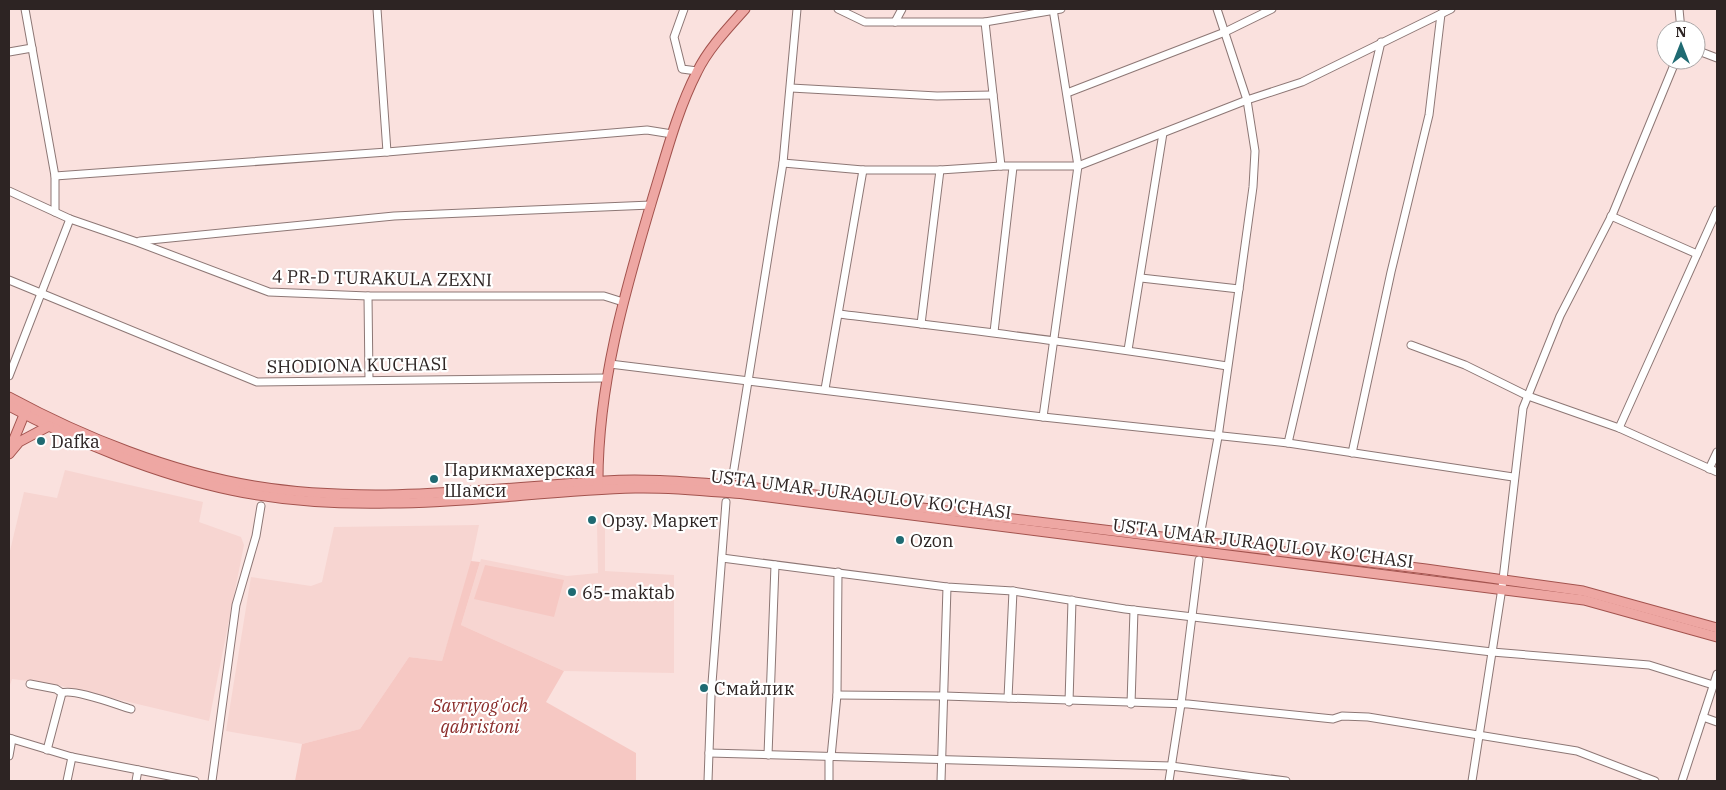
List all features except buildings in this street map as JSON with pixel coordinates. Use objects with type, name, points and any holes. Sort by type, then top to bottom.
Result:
[{"type":"main road","points":[[598,486],[598,450],[606,378],[623,302],[672,134],[697,71],[745,9]]},
{"type":"main road","points":[[9,418],[11,403]]},
{"type":"main road","name":"USTA UMAR JURAQULOV KO'CHASI","points":[[11,403],[49,426],[169,474],[211,486],[256,494],[331,501],[391,503],[524,497],[598,486]]},
{"type":"main road","points":[[9,453],[26,411]]},
{"type":"main road","name":"USTA UMAR JURAQULOV KO'CHASI","points":[[26,411],[161,462],[196,473],[256,486],[338,494],[390,495],[598,486],[676,488],[744,494],[1212,555],[1502,585],[1582,591],[1717,628]]},
{"type":"main road","points":[[9,453],[19,442],[49,426]]},
{"type":"main road","name":"USTA UMAR JURAQULOV KO'CHASI","points":[[1502,585],[1584,600],[1717,637]]},
{"type":"street","points":[[25,9],[55,176],[55,212]]},
{"type":"street","points":[[377,9],[387,152]]},
{"type":"street","points":[[684,9],[674,37],[682,69],[697,71]]},
{"type":"street","points":[[733,475],[783,163],[797,9]]},
{"type":"street","points":[[838,9],[865,22],[985,22],[1056,10],[1078,166],[1043,417]]},
{"type":"street","points":[[895,22],[902,9]]},
{"type":"street","points":[[1201,531],[1218,437],[1253,187],[1255,151],[1247,100],[1217,9]]},
{"type":"street","points":[[1067,93],[1225,32],[1272,9]]},
{"type":"street","points":[[783,163],[863,170],[1078,166],[1247,100],[1302,82],[1451,9]]},
{"type":"street","points":[[1352,453],[1391,272],[1429,116],[1441,14]]},
{"type":"street","points":[[985,22],[1002,166]]},
{"type":"street","points":[[1288,443],[1381,42]]},
{"type":"street","points":[[9,52],[32,48]]},
{"type":"street","points":[[1472,781],[1481,736],[1502,585],[1513,477],[1523,408],[1560,316],[1611,216],[1672,70]]},
{"type":"street","points":[[791,88],[937,96],[993,95]]},
{"type":"street","points":[[55,176],[387,152],[647,130],[672,134]]},
{"type":"street","points":[[1128,350],[1163,133]]},
{"type":"street","points":[[994,332],[1013,167]]},
{"type":"street","points":[[825,389],[863,170]]},
{"type":"street","points":[[921,324],[940,170]]},
{"type":"street","name":"4 PR-D TURAKULA ZEXNI","points":[[9,191],[70,219],[269,292],[368,296],[604,296],[623,302]]},
{"type":"street","points":[[137,242],[394,216],[651,205]]},
{"type":"street","points":[[1619,428],[1717,210]]},
{"type":"street","points":[[1611,216],[1697,254]]},
{"type":"street","points":[[9,376],[70,219]]},
{"type":"street","points":[[1141,278],[1239,289]]},
{"type":"street","name":"SHODIONA KUCHASI","points":[[9,280],[257,382],[606,378]]},
{"type":"street","points":[[368,296],[369,380]]},
{"type":"street","points":[[839,314],[994,332],[1052,342],[1128,350],[1227,366]]},
{"type":"street","points":[[1412,345],[1465,365],[1528,396],[1619,428],[1717,472]]},
{"type":"street","points":[[610,364],[1043,417],[1288,443],[1513,477]]},
{"type":"street","points":[[1710,469],[1717,452]]},
{"type":"street","points":[[708,781],[726,502]]},
{"type":"street","points":[[212,781],[236,604],[256,536],[262,506]]},
{"type":"street","points":[[722,558],[947,587],[1013,591],[1134,610],[1492,652],[1649,665],[1713,685]]},
{"type":"street","points":[[1169,781],[1181,704],[1190,616],[1199,560]]},
{"type":"street","points":[[768,755],[775,565]]},
{"type":"street","points":[[829,781],[836,695],[838,572]]},
{"type":"street","points":[[941,781],[940,760],[947,587]]},
{"type":"street","points":[[1008,698],[1013,591]]},
{"type":"street","points":[[1069,702],[1072,600]]},
{"type":"street","points":[[1131,704],[1134,610]]},
{"type":"street","points":[[1682,781],[1717,674]]},
{"type":"street","points":[[30,684],[131,709]]},
{"type":"street","points":[[47,750],[62,693]]},
{"type":"street","points":[[836,695],[944,696],[1069,702],[1181,704],[1333,720],[1342,716],[1368,717],[1577,751],[1655,781]]},
{"type":"street","points":[[1703,717],[1717,722]]},
{"type":"street","points":[[9,756],[10,738],[72,757],[195,781]]},
{"type":"street","points":[[709,753],[1171,766],[1246,779],[1286,781]]},
{"type":"street","points":[[67,781],[72,757]]},
{"type":"street","points":[[136,781],[138,770]]},
{"type":"shaded area","points":[[65,470],[203,502],[199,522],[241,537],[244,545],[209,721],[53,684],[12,679],[9,688],[9,555],[24,492],[57,498]]},
{"type":"shaded area","name":"65-maktab","points":[[605,515],[605,571],[674,575],[674,673],[564,671],[461,625],[481,559],[567,576],[598,573],[597,525]]},
{"type":"shaded area","points":[[479,525],[470,568],[442,661],[409,657],[360,729],[302,744],[226,731],[251,577],[311,586],[322,582],[334,527]]},
{"type":"green space","name":"Savriyog'och qabristoni","points":[[471,561],[480,562],[461,625],[564,671],[546,702],[636,753],[636,781],[295,781],[302,744],[360,729],[409,657],[442,661]]},
{"type":"green space","points":[[485,565],[564,580],[554,617],[474,599]]},
{"type":"place","name":"Dafka","points":[[41,441]]},
{"type":"place","name":"Парикмахерская Шамси","points":[[434,479]]},
{"type":"place","name":"Орзу. Маркет","points":[[592,520]]},
{"type":"place","name":"Ozon","points":[[900,540]]},
{"type":"place","name":"65-maktab","points":[[572,592]]},
{"type":"place","name":"Смайлик","points":[[704,688]]}]
